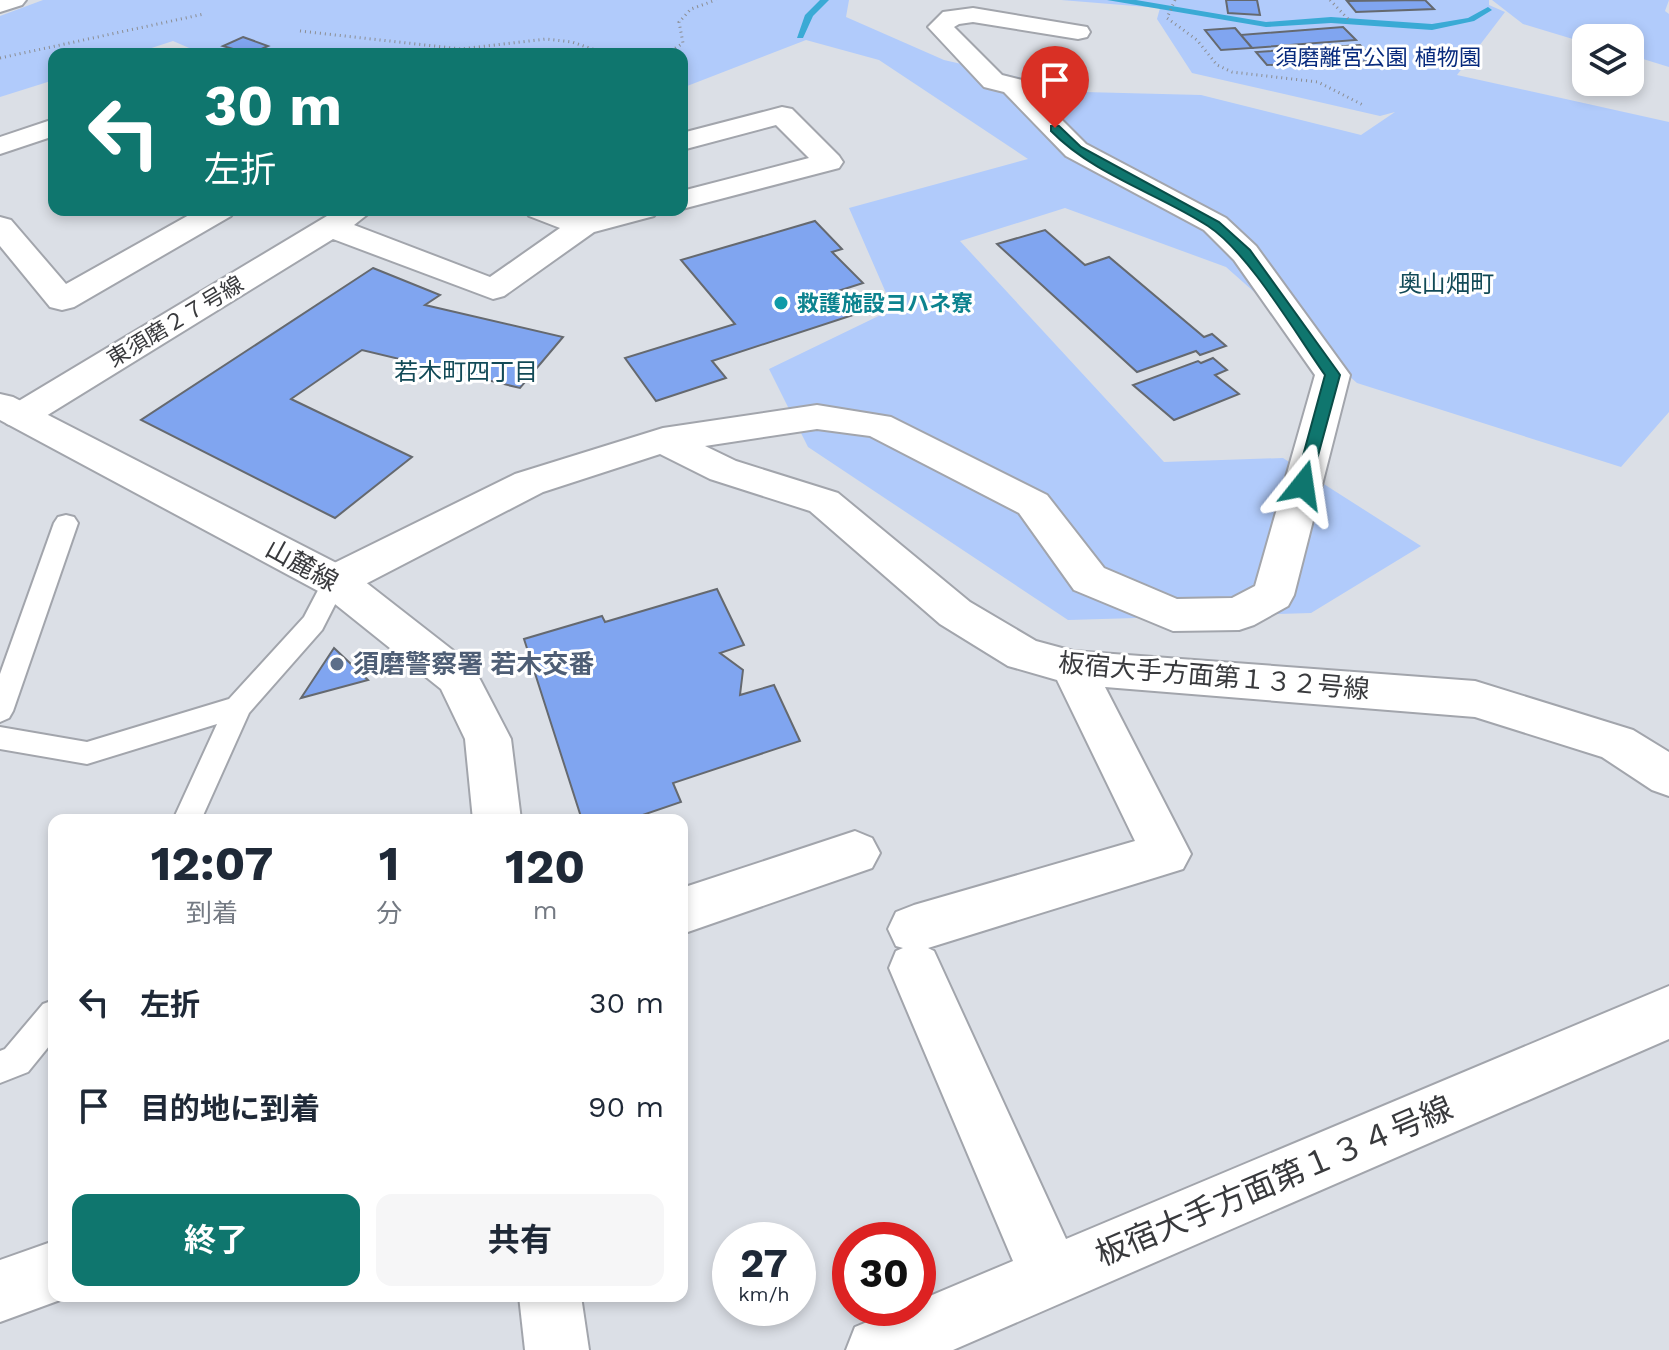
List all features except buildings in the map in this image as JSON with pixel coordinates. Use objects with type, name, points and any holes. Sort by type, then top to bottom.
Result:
[{"type":"street","points":[[0,5],[14,0]]},
{"type":"street","points":[[335,581],[529,483],[663,440],[817,417],[878,425],[1033,504],[1089,579],[1173,615],[1239,614],[1273,595],[1333,375],[1245,253],[1215,224],[1076,150],[1013,86],[993,81],[940,27],[952,17],[973,15],[1078,32]]},
{"type":"street","points":[[688,140],[782,115],[829,162],[688,198]]},
{"type":"street","points":[[0,146],[48,129]]},
{"type":"street","points":[[0,226],[62,300],[209,216]]},
{"type":"street","points":[[556,216],[583,226],[620,216]]},
{"type":"street","name":"東須磨２７号線","points":[[7,414],[344,218],[493,289],[583,226]]},
{"type":"street","name":"山麓線","points":[[7,414],[335,581],[457,678],[488,739],[496,814]]},
{"type":"street","name":"板宿大手方面第１３２号線","points":[[663,440],[723,470],[824,502],[955,613],[1023,654],[1073,668],[1475,699],[1617,743],[1669,776]]},
{"type":"street","points":[[1051,1276],[914,948],[1166,854],[1073,668]]},
{"type":"street","points":[[688,909],[855,853]]},
{"type":"street","name":"板宿大手方面第１３４号線","points":[[878,1350],[1669,1012]]},
{"type":"street","points":[[0,1291],[48,1274]]},
{"type":"street","points":[[551,1302],[557,1350]]},
{"type":"lane","points":[[0,711],[66,523]]},
{"type":"lane","points":[[190,814],[238,707],[313,623],[335,581]]},
{"type":"lane","points":[[0,738],[87,753],[238,707]]},
{"type":"lane","points":[[0,1067],[16,1061],[48,1022]]},
{"type":"path","points":[[676,48],[683,43],[679,22],[691,9],[716,0]]},
{"type":"path","points":[[1175,0],[1167,18],[1197,40],[1217,65],[1232,72],[1318,82],[1363,105]]},
{"type":"path","points":[[1330,0],[1348,19]]},
{"type":"path","points":[[0,58],[204,14]]},
{"type":"path","points":[[300,31],[452,48]]},
{"type":"path","points":[[470,48],[546,39],[590,48]]},
{"type":"green space","name":"須磨離宮公園 植物園","points":[[43,0],[849,0],[846,17],[944,60],[1084,92],[1201,95],[1361,135],[1395,112],[1380,116],[1192,73],[1157,19],[1160,8],[1061,0],[1489,0],[1489,5],[1505,12],[1457,75],[1669,122],[1669,412],[1621,467],[1357,383],[1226,267],[1065,208],[960,241],[1164,462],[1283,458],[1421,546],[1311,613],[1068,620],[808,447],[769,369],[893,309],[849,208],[1028,159],[879,60],[806,40],[688,86],[688,48],[189,48],[173,41],[151,48],[48,48],[48,82],[0,97],[0,16]]},
{"type":"green space","points":[[1492,0],[1669,0],[1665,11],[1669,14],[1669,67],[1644,59],[1644,24],[1572,24],[1572,39],[1523,24]]},
{"type":"waterway","points":[[800,36],[809,15],[825,0]]},
{"type":"waterway","points":[[1111,0],[1266,24],[1331,20],[1432,27],[1471,20],[1488,10]]},
{"type":"place","name":"救護施設ヨハネ寮","points":[[781,303]]},
{"type":"place","name":"須磨警察署 若木交番","points":[[337,664]]},
{"type":"district","name":"奥山畑町","points":[[1446,284]]},
{"type":"district","name":"若木町四丁目","points":[[466,372]]},
{"type":"route","points":[[1055,128],[1076,150],[1215,224],[1245,253],[1333,375],[1303,485]]}]
